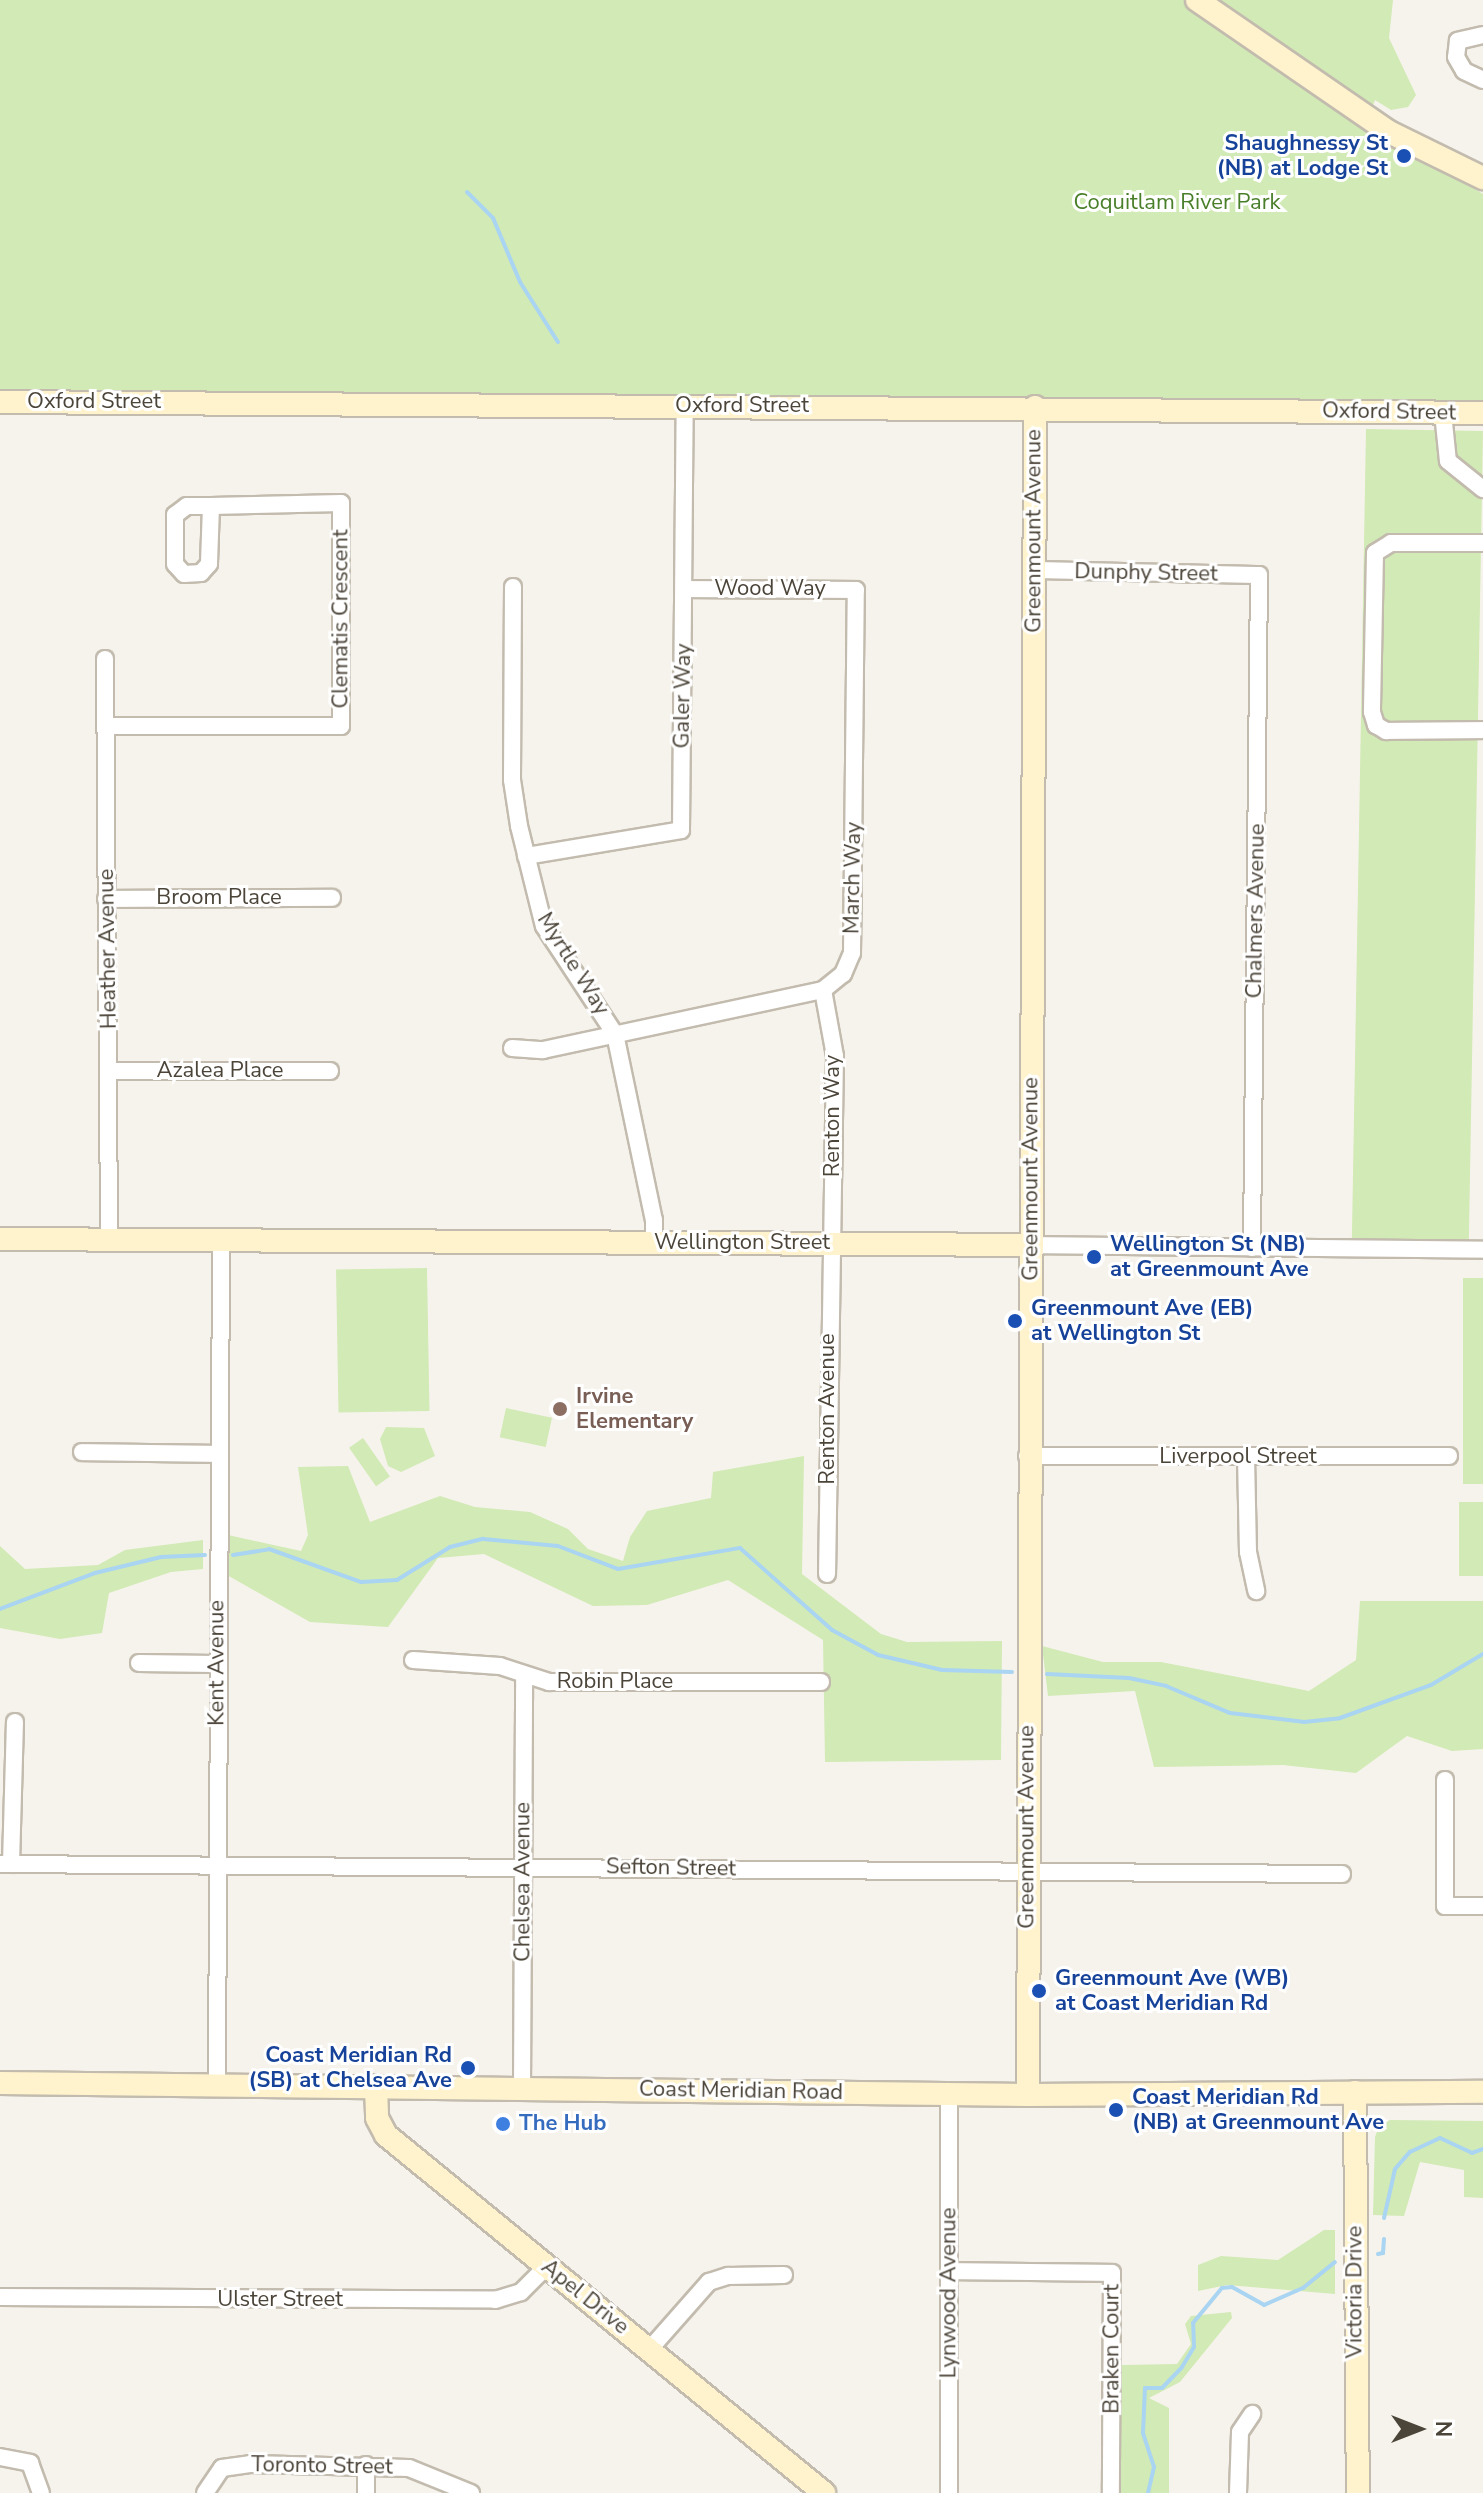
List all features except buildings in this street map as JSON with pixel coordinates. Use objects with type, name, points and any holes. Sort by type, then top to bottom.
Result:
[{"type":"street","points":[[1197,0],[1389,132],[1483,178]]},
{"type":"street","points":[[1478,35],[1458,41],[1456,57],[1464,71],[1483,80]]},
{"type":"street","name":"Oxford Street","points":[[0,402],[1035,407],[1483,413]]},
{"type":"street","name":"Galer Way","points":[[526,856],[681,830],[685,406]]},
{"type":"street","name":"Greenmount Avenue","points":[[1028,2095],[1027,1456],[1035,407]]},
{"type":"street","points":[[1443,413],[1448,461],[1483,489]]},
{"type":"street","name":"Clematis Crescent","points":[[106,726],[341,726],[341,503],[211,506]]},
{"type":"street","points":[[1483,543],[1391,543],[1375,553],[1372,712],[1376,725],[1386,731],[1483,730]]},
{"type":"street","name":"Dunphy Street","points":[[1034,570],[1259,575]]},
{"type":"street","name":"Chalmers Avenue","points":[[1252,1248],[1259,575]]},
{"type":"street","name":"Myrtle Way","points":[[513,587],[512,780],[526,856],[544,926],[615,1034],[654,1220],[654,1243]]},
{"type":"street","name":"Wood Way","points":[[684,589],[856,590]]},
{"type":"street","name":"March Way","points":[[823,990],[843,974],[852,953],[856,590]]},
{"type":"street","name":"Heather Avenue","points":[[105,659],[109,1239]]},
{"type":"street","name":"Broom Place","points":[[106,899],[332,898]]},
{"type":"street","points":[[512,1048],[543,1050],[823,990]]},
{"type":"street","name":"Renton Way","points":[[823,990],[835,1056],[830,1243]]},
{"type":"street","name":"Azalea Place","points":[[110,1071],[330,1071]]},
{"type":"street","name":"Wellington Street","points":[[0,1239],[1483,1250]]},
{"type":"street","name":"Kent Avenue","points":[[217,2086],[220,1867],[215,1664],[221,1240]]},
{"type":"street","name":"Renton Avenue","points":[[827,1574],[830,1243]]},
{"type":"street","points":[[82,1452],[217,1454]]},
{"type":"street","name":"Liverpool Street","points":[[1027,1456],[1449,1456]]},
{"type":"street","points":[[1246,1457],[1248,1552],[1256,1591]]},
{"type":"street","name":"Robin Place","points":[[413,1660],[500,1666],[524,1676],[563,1682],[821,1682]]},
{"type":"street","points":[[139,1663],[215,1664]]},
{"type":"street","name":"Chelsea Avenue","points":[[522,2088],[524,1676]]},
{"type":"street","points":[[6,1864],[15,1722]]},
{"type":"street","points":[[1445,1780],[1445,1906],[1483,1906]]},
{"type":"street","name":"Sefton Street","points":[[6,1864],[1342,1874]]},
{"type":"street","name":"Coast Meridian Road","points":[[0,2083],[1028,2095],[1483,2092]]},
{"type":"street","name":"Apel Drive","points":[[376,2086],[377,2118],[386,2135],[824,2493]]},
{"type":"street","name":"Victoria Drive","points":[[1355,2092],[1358,2493]]},
{"type":"street","name":"Lynwood Avenue","points":[[949,2094],[949,2493]]},
{"type":"street","name":"Ulster Street","points":[[0,2297],[495,2300],[521,2292],[547,2266]]},
{"type":"street","name":"Braken Court","points":[[949,2271],[1112,2273],[1111,2493]]},
{"type":"street","points":[[649,2350],[709,2282],[728,2276],[784,2275]]},
{"type":"street","points":[[1238,2493],[1240,2432],[1252,2414]]},
{"type":"street","points":[[0,2457],[33,2466],[41,2493]]},
{"type":"street","name":"Toronto Street","points":[[205,2493],[218,2470],[237,2464],[366,2465],[421,2471],[471,2493]]},
{"type":"street","points":[[366,2465],[366,2493]]},
{"type":"green space","name":"Coquitlam River Park","points":[[0,0],[1393,0],[1389,38],[1416,95],[1408,107],[1391,110],[1375,100],[1366,124],[1483,194],[1483,408],[0,395]]},
{"type":"green space","points":[[1366,429],[1483,431],[1469,1243],[1352,1241]]},
{"type":"green space","points":[[427,1268],[429,1411],[339,1413],[336,1270]]},
{"type":"green space","points":[[1463,1278],[1483,1278],[1483,1484],[1463,1484]]},
{"type":"green space","points":[[506,1408],[552,1418],[546,1447],[500,1437]]},
{"type":"green space","points":[[386,1427],[424,1428],[435,1456],[401,1472],[388,1466],[380,1439]]},
{"type":"green space","points":[[363,1438],[390,1477],[376,1486],[349,1448]]},
{"type":"green space","points":[[804,1456],[802,1574],[881,1634],[907,1642],[1002,1641],[1001,1760],[825,1762],[823,1640],[728,1580],[647,1605],[593,1606],[484,1554],[438,1558],[388,1627],[310,1622],[227,1575],[228,1535],[301,1551],[308,1535],[298,1467],[348,1466],[370,1522],[440,1496],[475,1507],[530,1512],[568,1529],[588,1549],[623,1561],[630,1537],[647,1511],[711,1498],[713,1472]]},
{"type":"green space","points":[[1459,1502],[1483,1502],[1483,1576],[1459,1576]]},
{"type":"green space","points":[[203,1540],[203,1569],[171,1572],[109,1593],[102,1633],[60,1639],[0,1628],[0,1546],[25,1569],[98,1565],[125,1550]]},
{"type":"green space","points":[[1360,1601],[1483,1601],[1483,1749],[1452,1751],[1407,1736],[1356,1773],[1283,1765],[1154,1767],[1135,1691],[1048,1696],[1042,1646],[1103,1662],[1161,1662],[1309,1691],[1356,1660]]},
{"type":"green space","points":[[1390,2120],[1483,2121],[1483,2198],[1464,2197],[1464,2170],[1420,2162],[1404,2216],[1373,2215],[1375,2137],[1379,2126]]},
{"type":"green space","points":[[1324,2230],[1335,2230],[1335,2294],[1227,2285],[1198,2291],[1198,2265],[1221,2256],[1278,2260]]},
{"type":"green space","points":[[1231,2312],[1232,2318],[1180,2382],[1149,2398],[1169,2408],[1169,2493],[1121,2493],[1121,2365],[1177,2364],[1191,2344],[1185,2324],[1191,2316]]},
{"type":"waterway","points":[[467,192],[493,218],[520,282],[558,342]]},
{"type":"waterway","points":[[233,1555],[269,1549],[361,1582],[397,1580],[450,1547],[483,1539],[558,1546],[618,1569],[740,1548],[832,1630],[878,1655],[942,1670],[1012,1672]]},
{"type":"waterway","points":[[0,1609],[95,1573],[161,1557],[205,1555]]},
{"type":"waterway","points":[[1047,1674],[1129,1678],[1166,1686],[1230,1713],[1304,1722],[1340,1718],[1431,1685],[1483,1654]]},
{"type":"waterway","points":[[1384,2218],[1395,2169],[1410,2152],[1440,2138],[1472,2153],[1483,2149]]},
{"type":"waterway","points":[[1378,2254],[1383,2253],[1384,2239]]},
{"type":"waterway","points":[[1148,2493],[1154,2467],[1143,2433],[1145,2388],[1162,2388],[1182,2367],[1194,2347],[1193,2323],[1222,2288],[1232,2287],[1264,2305],[1303,2288],[1335,2262]]},
{"type":"place","name":"Shaughnessy St (NB) at Lodge St","points":[[1404,156]]},
{"type":"place","name":"Wellington St (NB) at Greenmount Ave","points":[[1094,1257]]},
{"type":"place","name":"Greenmount Ave (EB) at Wellington St","points":[[1015,1321]]},
{"type":"place","name":"Irvine Elementary","points":[[560,1409]]},
{"type":"place","name":"Greenmount Ave (WB) at Coast Meridian Rd","points":[[1039,1991]]},
{"type":"place","name":"Coast Meridian Rd (SB) at Chelsea Ave","points":[[468,2068]]},
{"type":"place","name":"Coast Meridian Rd (NB) at Greenmount Ave","points":[[1116,2110]]},
{"type":"place","name":"The Hub","points":[[503,2124]]}]
